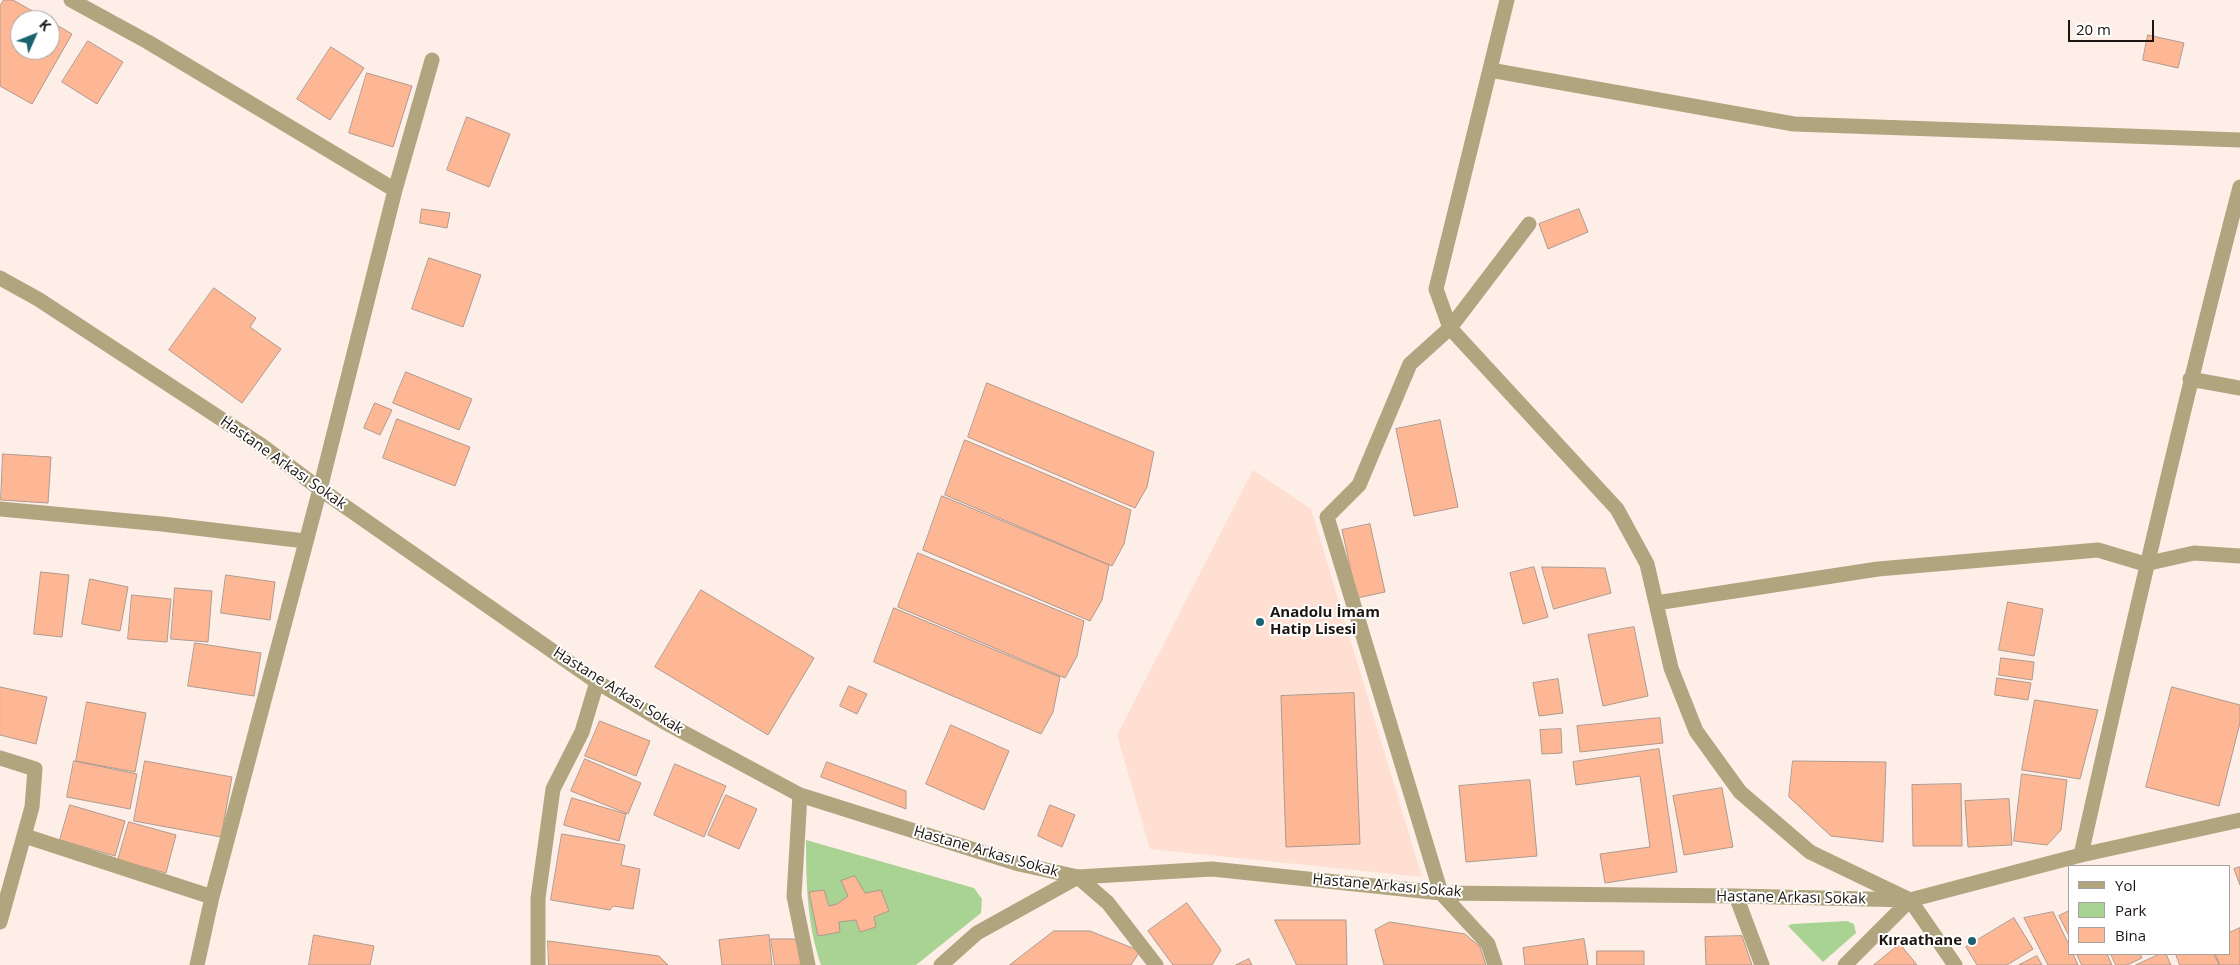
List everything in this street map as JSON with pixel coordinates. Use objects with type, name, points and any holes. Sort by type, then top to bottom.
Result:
[{"type":"street","points":[[71,0],[148,42],[395,190]]},
{"type":"street","points":[[1508,0],[1436,289],[1450,328],[1617,509],[1646,564],[1671,668],[1696,732],[1740,792],[1810,852],[1910,900],[1955,965]]},
{"type":"street","points":[[197,965],[212,897],[320,489],[395,190],[432,60]]},
{"type":"street","points":[[1490,70],[1794,124],[2240,140]]},
{"type":"street","points":[[2081,855],[2146,564],[2190,379],[2240,188]]},
{"type":"street","points":[[1495,965],[1488,944],[1441,894],[1327,518],[1359,485],[1410,364],[1450,328],[1529,224]]},
{"type":"street","name":"Hastane Arkası Sokak","points":[[0,278],[38,298],[261,444],[320,489],[597,682],[666,723],[800,795],[1019,864],[1078,877],[1212,869],[1441,894],[1736,896],[1910,900],[2081,855],[2240,820]]},
{"type":"street","points":[[2190,379],[2240,388]]},
{"type":"street","points":[[0,509],[162,524],[305,541]]},
{"type":"street","points":[[1656,603],[1878,569],[2098,550],[2146,564],[2194,553],[2240,556]]},
{"type":"street","points":[[538,965],[538,898],[553,789],[582,732],[597,682]]},
{"type":"street","points":[[0,758],[34,769],[32,807],[0,922]]},
{"type":"street","points":[[800,795],[794,896],[808,965]]},
{"type":"street","points":[[24,836],[212,897]]},
{"type":"street","points":[[941,965],[977,933],[1078,877],[1108,903],[1156,965]]},
{"type":"street","points":[[1736,896],[1762,965]]},
{"type":"street","points":[[1845,965],[1910,900]]},
{"type":"shaded area","name":"Anadolu İmam Hatip Lisesi","points":[[1253,470],[1311,509],[1422,877],[1150,849],[1117,735]]},
{"type":"green space","points":[[806,840],[974,888],[982,899],[981,913],[916,965],[821,965],[810,919]]},
{"type":"green space","points":[[1847,921],[1854,924],[1856,933],[1823,962],[1788,926],[1792,924]]},
{"type":"building","points":[[4,0],[13,0],[30,10],[10,10],[10,60],[57,60],[32,104],[0,86],[0,6]]},
{"type":"building","points":[[60,27],[72,34],[60,55]]},
{"type":"building","points":[[2148,35],[2184,43],[2178,68],[2143,60]]},
{"type":"building","points":[[88,41],[123,62],[97,104],[62,82]]},
{"type":"building","points":[[331,47],[364,68],[330,120],[297,99]]},
{"type":"building","points":[[367,73],[412,86],[393,147],[349,133]]},
{"type":"building","points":[[467,117],[510,134],[489,187],[447,170]]},
{"type":"building","points":[[422,209],[450,213],[447,228],[420,223]]},
{"type":"building","points":[[1579,209],[1588,232],[1548,249],[1539,224]]},
{"type":"building","points":[[429,258],[481,275],[463,327],[412,309]]},
{"type":"building","points":[[214,288],[256,318],[250,327],[281,349],[242,403],[169,350]]},
{"type":"building","points":[[406,372],[472,399],[459,430],[393,403]]},
{"type":"building","points":[[987,383],[1154,452],[1147,487],[1135,508],[968,437]]},
{"type":"building","points":[[375,403],[392,410],[380,435],[364,428]]},
{"type":"building","points":[[397,419],[470,447],[455,486],[383,458]]},
{"type":"building","points":[[1440,420],[1458,507],[1414,516],[1396,429]]},
{"type":"building","points":[[965,440],[1131,510],[1124,544],[1112,566],[945,495]]},
{"type":"building","points":[[3,454],[51,457],[48,503],[1,500]]},
{"type":"building","points":[[942,496],[1109,565],[1102,600],[1090,621],[923,550]]},
{"type":"building","points":[[1370,524],[1385,592],[1357,598],[1342,530]]},
{"type":"building","points":[[918,553],[1084,621],[1077,656],[1065,678],[898,607]]},
{"type":"building","points":[[1534,567],[1548,617],[1523,624],[1510,573]]},
{"type":"building","points":[[1542,567],[1605,568],[1611,593],[1554,609]]},
{"type":"building","points":[[41,572],[69,575],[62,637],[34,634]]},
{"type":"building","points":[[226,575],[275,582],[270,620],[221,613]]},
{"type":"building","points":[[90,579],[128,587],[120,631],[82,624]]},
{"type":"building","points":[[175,588],[212,591],[208,642],[171,639]]},
{"type":"building","points":[[701,590],[814,658],[768,735],[655,667]]},
{"type":"building","points":[[132,595],[171,599],[167,642],[128,639]]},
{"type":"building","points":[[2008,602],[2043,609],[2034,656],[1999,650]]},
{"type":"building","points":[[894,608],[1060,677],[1053,712],[1041,734],[874,662]]},
{"type":"building","points":[[1634,627],[1648,696],[1603,706],[1588,635]]},
{"type":"building","points":[[195,643],[261,653],[254,696],[188,686]]},
{"type":"building","points":[[2001,658],[2034,662],[2032,680],[1999,675]]},
{"type":"building","points":[[1997,678],[2031,683],[2028,700],[1995,695]]},
{"type":"building","points":[[1558,679],[1563,713],[1539,716],[1533,683]]},
{"type":"building","points":[[849,686],[867,694],[857,714],[840,706]]},
{"type":"building","points":[[0,687],[47,697],[36,744],[0,735]]},
{"type":"building","points":[[2172,687],[2240,705],[2240,723],[2219,806],[2146,787]]},
{"type":"building","points":[[1354,693],[1360,844],[1286,847],[1281,696]]},
{"type":"building","points":[[2035,700],[2098,710],[2080,779],[2022,770]]},
{"type":"building","points":[[87,702],[146,713],[135,772],[76,761]]},
{"type":"building","points":[[1660,718],[1663,743],[1580,752],[1577,726]]},
{"type":"building","points":[[600,721],[650,741],[636,776],[585,756]]},
{"type":"building","points":[[951,725],[1009,751],[984,810],[926,784]]},
{"type":"building","points":[[1561,729],[1562,753],[1542,754],[1540,730]]},
{"type":"building","points":[[1659,749],[1677,872],[1605,883],[1600,854],[1650,847],[1640,776],[1576,785],[1573,762]]},
{"type":"building","points":[[585,759],[641,783],[628,814],[571,791]]},
{"type":"building","points":[[74,761],[137,774],[130,809],[67,797]]},
{"type":"building","points":[[145,761],[232,777],[221,837],[134,821]]},
{"type":"building","points":[[1793,761],[1886,762],[1883,842],[1831,836],[1789,797]]},
{"type":"building","points":[[827,762],[906,791],[906,809],[821,777]]},
{"type":"building","points":[[675,764],[726,786],[704,837],[654,815]]},
{"type":"building","points":[[2022,774],[2067,780],[2061,830],[2047,845],[2014,841]]},
{"type":"building","points":[[1530,780],[1537,856],[1466,862],[1459,786]]},
{"type":"building","points":[[1961,784],[1962,846],[1913,846],[1912,785]]},
{"type":"building","points":[[1722,788],[1733,847],[1684,855],[1673,796]]},
{"type":"building","points":[[726,795],[757,809],[739,849],[708,835]]},
{"type":"building","points":[[572,798],[626,814],[619,841],[564,825]]},
{"type":"building","points":[[2009,799],[2012,845],[1968,847],[1965,801]]},
{"type":"building","points":[[70,805],[125,821],[115,856],[60,840]]},
{"type":"building","points":[[1050,805],[1075,815],[1062,847],[1038,836]]},
{"type":"building","points":[[129,822],[176,835],[166,873],[118,860]]},
{"type":"building","points":[[562,834],[625,845],[621,865],[640,869],[633,909],[613,906],[610,910],[551,900]]},
{"type":"building","points":[[2240,867],[2240,885],[2234,869]]},
{"type":"building","points":[[855,876],[865,893],[881,890],[889,911],[874,917],[876,927],[860,932],[856,920],[839,922],[840,932],[818,936],[809,892],[824,890],[829,906],[837,904],[848,896],[841,881]]},
{"type":"building","points":[[1187,903],[1221,950],[1212,965],[1173,965],[1148,931]]},
{"type":"building","points":[[2053,912],[2068,943],[2068,955],[2073,955],[2078,965],[2048,965],[2024,918]]},
{"type":"building","points":[[2068,912],[2068,934],[2059,916]]},
{"type":"building","points":[[2014,918],[2033,949],[2007,965],[1977,965],[1966,947]]},
{"type":"building","points":[[1275,920],[1346,920],[1347,965],[1297,965]]},
{"type":"building","points":[[1390,922],[1465,934],[1480,947],[1486,965],[1384,965],[1375,930]]},
{"type":"building","points":[[2240,928],[2240,965],[2220,965],[2215,955],[2230,955],[2230,933]]},
{"type":"building","points":[[1054,931],[1090,931],[1140,951],[1131,965],[1010,965]]},
{"type":"building","points":[[314,935],[374,946],[370,965],[309,965]]},
{"type":"building","points":[[769,935],[772,965],[722,965],[719,940]]},
{"type":"building","points":[[1742,936],[1752,965],[1706,965],[1705,937]]},
{"type":"building","points":[[771,939],[797,939],[805,965],[775,965]]},
{"type":"building","points":[[1584,939],[1588,965],[1525,965],[1523,948]]},
{"type":"building","points":[[548,941],[659,956],[668,965],[549,965]]},
{"type":"building","points":[[1900,944],[1917,965],[1874,965]]},
{"type":"building","points":[[1597,951],[1644,951],[1644,965],[1597,965]]},
{"type":"building","points":[[2077,955],[2107,955],[2112,965],[2082,965]]},
{"type":"building","points":[[2111,955],[2140,955],[2142,958],[2127,965],[2116,965]]},
{"type":"building","points":[[2158,955],[2166,955],[2171,965],[2136,965]]},
{"type":"building","points":[[2176,955],[2214,955],[2219,965],[2180,965]]},
{"type":"building","points":[[2037,956],[2042,965],[2019,965]]},
{"type":"building","points":[[1249,959],[1252,965],[1236,965]]},
{"type":"place","name":"Anadolu İmam Hatip Lisesi","points":[[1260,622]]},
{"type":"place","name":"Kıraathane","points":[[1972,941]]}]
